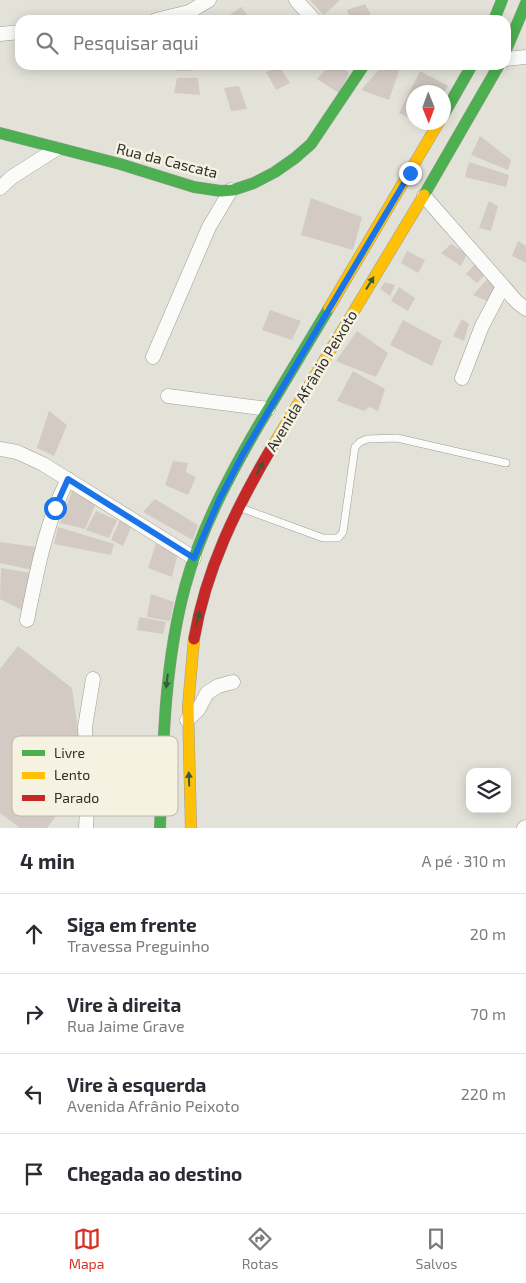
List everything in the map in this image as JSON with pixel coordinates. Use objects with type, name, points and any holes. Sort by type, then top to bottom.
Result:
[{"type":"main road","points":[[496,15],[502,0]]},
{"type":"main road","points":[[511,38],[526,3]]},
{"type":"main road","name":"Rua da Cascata","points":[[0,133],[127,166],[190,185],[208,189],[231,190],[254,183],[302,153],[311,144],[357,70]]},
{"type":"main road","points":[[451,102],[469,70]]},
{"type":"main road","name":"Avenida Afrânio Peixoto","points":[[191,828],[187,720],[190,671],[196,629],[205,588],[217,554],[255,476],[424,196],[495,70]]},
{"type":"main road","name":"Avenida Afrânio Peixoto","points":[[163,736],[164,707],[177,619],[194,558],[227,484],[268,409],[434,130]]},
{"type":"street","points":[[177,15],[190,12],[209,0]]},
{"type":"street","points":[[296,0],[310,15]]},
{"type":"street","points":[[0,34],[15,32]]},
{"type":"street","points":[[511,58],[526,57]]},
{"type":"street","points":[[0,188],[12,177],[56,149]]},
{"type":"street","points":[[153,357],[209,227],[231,190]]},
{"type":"street","points":[[424,196],[503,286],[526,309]]},
{"type":"street","points":[[462,378],[482,326],[503,286]]},
{"type":"street","points":[[168,396],[268,409]]},
{"type":"street","points":[[0,448],[30,457],[194,558]]},
{"type":"street","points":[[27,620],[45,538],[55,508],[68,479]]},
{"type":"street","points":[[85,736],[85,727],[93,679]]},
{"type":"street","points":[[187,720],[198,710],[207,693],[218,686],[233,682]]},
{"type":"lane","points":[[239,507],[323,538],[338,538],[343,532],[355,447],[360,442],[367,439],[397,438],[506,463]]},
{"type":"building","points":[[310,0],[340,0],[324,15]]},
{"type":"building","points":[[365,4],[371,15],[349,15],[347,10]]},
{"type":"building","points":[[241,7],[247,15],[230,15]]},
{"type":"building","points":[[282,70],[290,83],[276,90],[266,72]]},
{"type":"building","points":[[325,70],[346,70],[349,73],[339,93],[317,79]]},
{"type":"building","points":[[379,70],[399,71],[389,100],[361,90]]},
{"type":"building","points":[[420,71],[446,85],[413,85]]},
{"type":"building","points":[[177,78],[198,78],[200,95],[174,93]]},
{"type":"building","points":[[239,86],[247,109],[231,111],[224,88]]},
{"type":"building","points":[[406,99],[406,116],[399,113]]},
{"type":"building","points":[[480,136],[511,160],[508,170],[471,155]]},
{"type":"building","points":[[469,162],[509,175],[506,187],[465,177]]},
{"type":"building","points":[[311,198],[362,217],[353,250],[301,235]]},
{"type":"building","points":[[489,201],[498,206],[491,231],[479,228]]},
{"type":"building","points":[[518,241],[526,246],[526,263],[512,256]]},
{"type":"building","points":[[451,244],[467,254],[461,266],[441,253]]},
{"type":"building","points":[[407,251],[425,260],[418,273],[401,263]]},
{"type":"building","points":[[476,263],[486,274],[477,283],[466,274]]},
{"type":"building","points":[[489,277],[497,290],[487,301],[473,295]]},
{"type":"building","points":[[385,282],[395,285],[390,296],[380,289]]},
{"type":"building","points":[[399,287],[415,298],[408,311],[391,301]]},
{"type":"building","points":[[270,310],[301,321],[292,340],[262,330]]},
{"type":"building","points":[[462,319],[469,324],[464,341],[453,336]]},
{"type":"building","points":[[403,320],[442,341],[432,366],[390,345]]},
{"type":"building","points":[[357,331],[388,353],[376,377],[336,361]]},
{"type":"building","points":[[353,371],[385,389],[378,411],[369,407],[364,411],[337,401]]},
{"type":"building","points":[[49,411],[67,425],[54,456],[37,448]]},
{"type":"building","points":[[173,461],[188,463],[186,472],[196,477],[188,495],[165,485]]},
{"type":"building","points":[[73,489],[96,503],[85,529],[60,523]]},
{"type":"building","points":[[155,499],[198,525],[193,540],[143,512]]},
{"type":"building","points":[[96,511],[117,520],[109,538],[86,530]]},
{"type":"building","points":[[120,520],[131,527],[123,546],[111,540]]},
{"type":"building","points":[[58,527],[114,544],[111,555],[54,544]]},
{"type":"building","points":[[0,542],[36,547],[32,570],[0,563]]},
{"type":"building","points":[[156,543],[178,553],[172,577],[148,568]]},
{"type":"building","points":[[1,568],[31,573],[22,610],[0,599]]},
{"type":"building","points":[[151,594],[174,602],[170,621],[147,617]]},
{"type":"building","points":[[139,617],[166,622],[163,634],[137,630]]},
{"type":"building","points":[[18,646],[72,688],[79,736],[12,736],[12,816],[56,816],[47,828],[20,828],[0,813],[0,669]]},
{"type":"traffic: fast","points":[[496,15],[502,0]]},
{"type":"traffic: fast","points":[[511,38],[526,3]]},
{"type":"traffic: fast","points":[[0,133],[120,164],[194,187],[221,191],[233,190],[254,183],[275,172],[311,144],[361,70]]},
{"type":"traffic: fast","points":[[451,102],[469,70]]},
{"type":"traffic: fast","points":[[424,195],[496,70]]},
{"type":"traffic: fast","points":[[164,736],[169,676],[178,616],[198,546],[236,466],[329,308]]},
{"type":"traffic: fast","points":[[160,828],[161,816]]},
{"type":"traffic: slow","points":[[329,308],[434,130]]},
{"type":"traffic: slow","points":[[272,447],[424,195]]},
{"type":"traffic: slow","points":[[191,828],[188,707],[194,639]]},
{"type":"traffic: jam","points":[[194,639],[199,613],[214,564],[246,493],[272,447]]},
{"type":"route","points":[[55,508],[68,479],[194,558],[219,500],[268,409],[410,173]]}]
